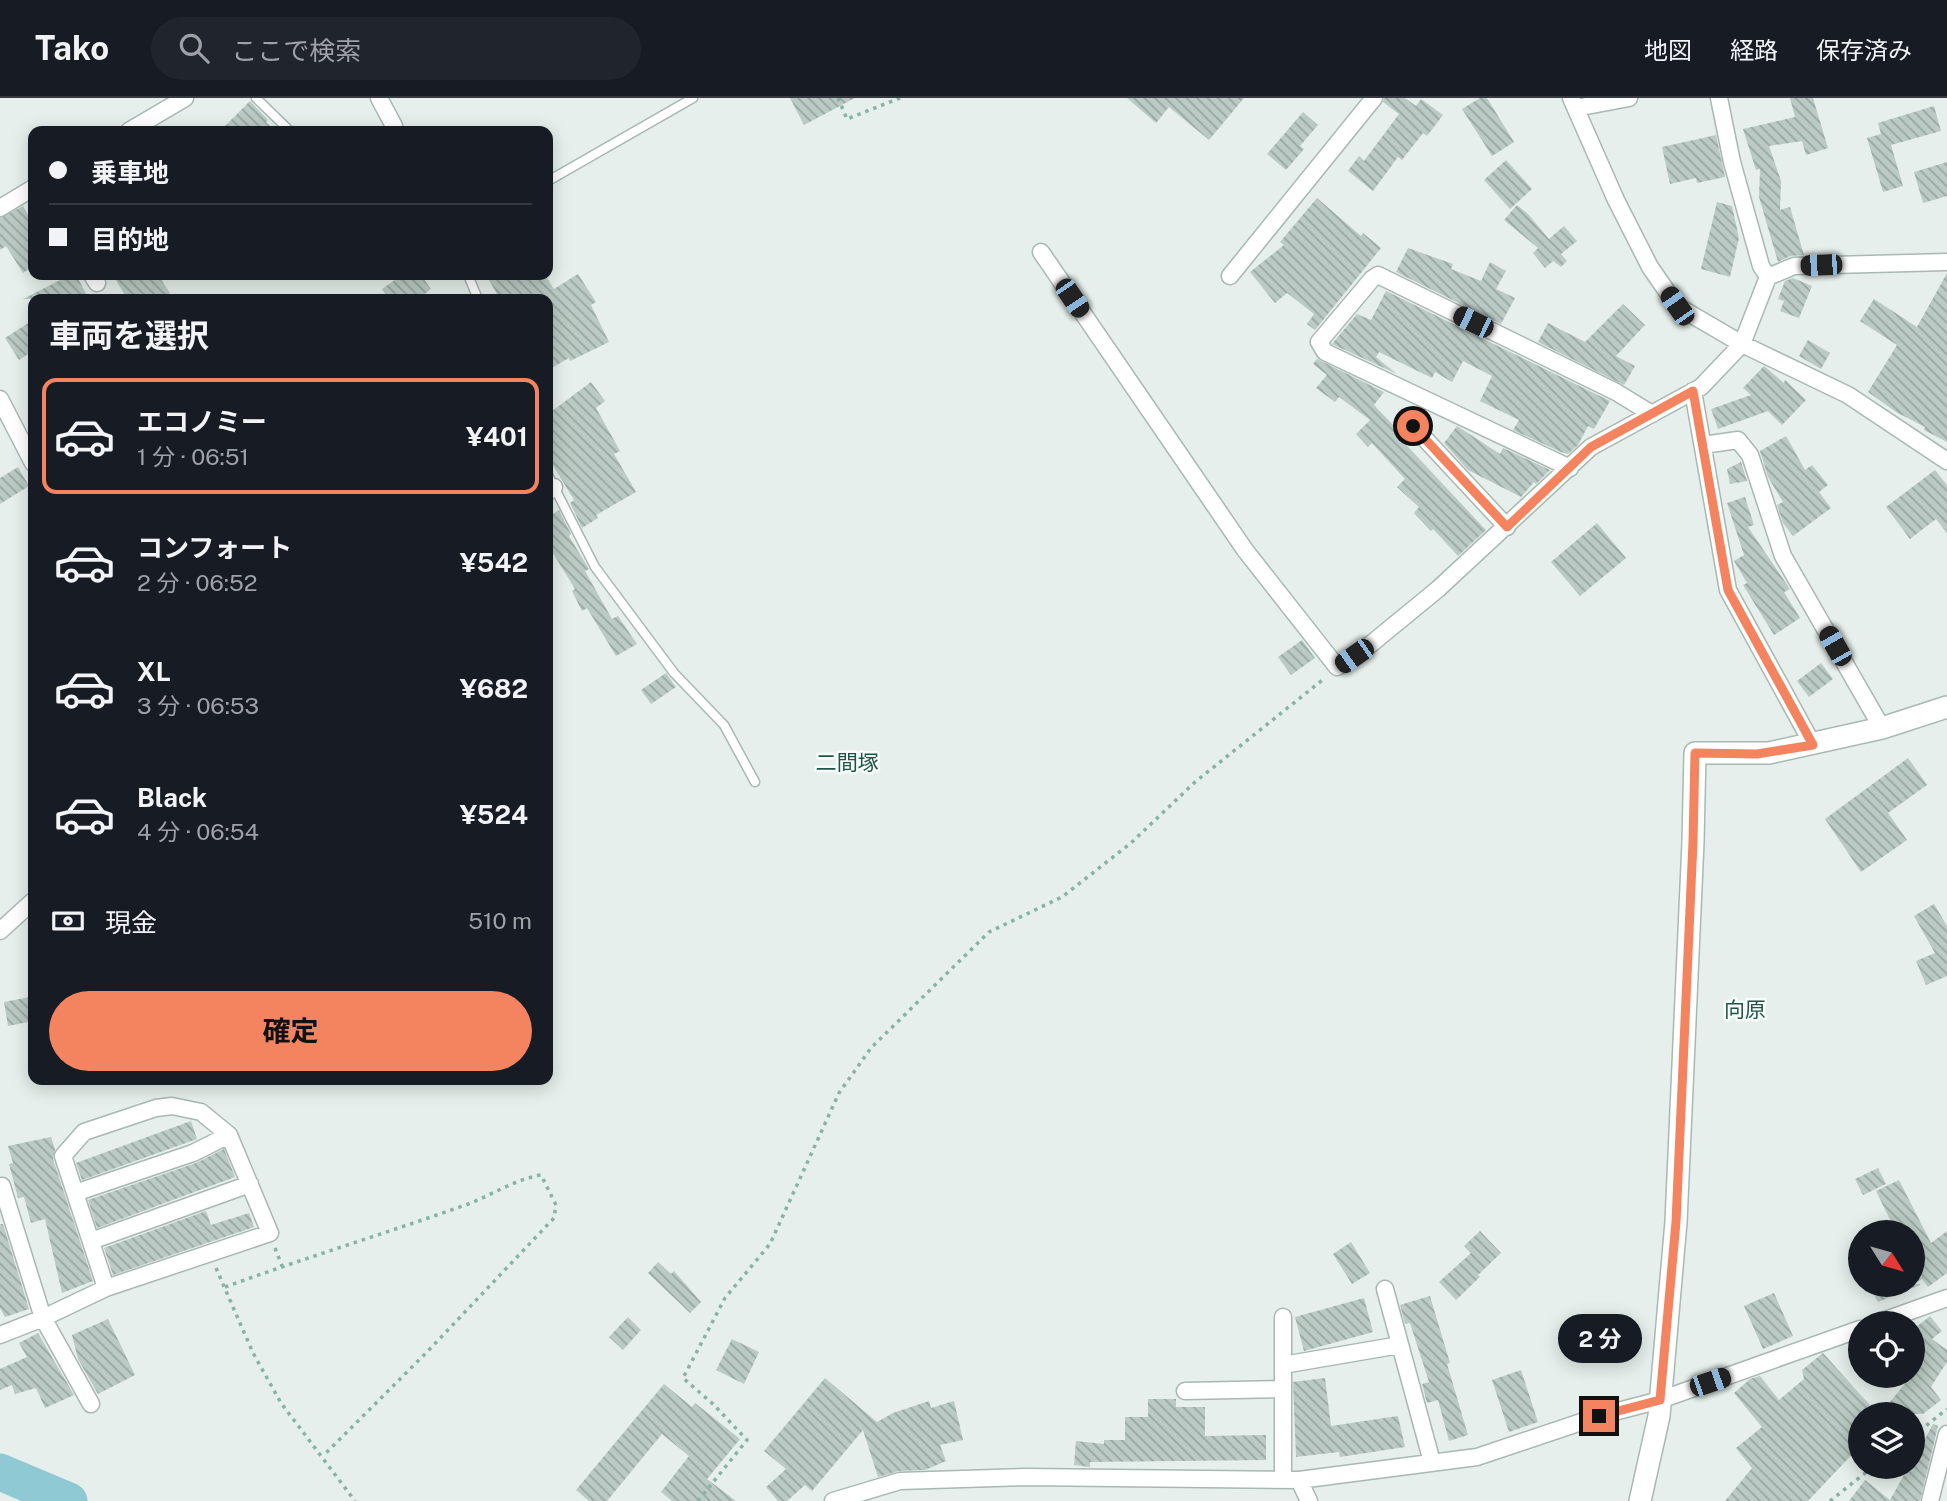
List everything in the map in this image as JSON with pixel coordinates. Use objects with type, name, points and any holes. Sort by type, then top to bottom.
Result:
[{"type":"street","points":[[137,126],[184,98]]},
{"type":"street","points":[[380,98],[394,126]]},
{"type":"street","points":[[1230,276],[1374,98]]},
{"type":"street","points":[[1629,98],[1574,103],[1616,200],[1650,267],[1677,306],[1742,344],[1847,395],[1947,461]]},
{"type":"street","points":[[1719,98],[1732,162],[1761,266],[1768,277]]},
{"type":"street","points":[[0,208],[28,191]]},
{"type":"street","points":[[1041,252],[1245,551],[1337,667],[1371,644],[1428,597],[1591,447],[1701,387],[1742,344],[1768,277],[1794,266],[1947,261]]},
{"type":"street","points":[[1570,468],[1325,352],[1319,342],[1378,275],[1616,392],[1652,414]]},
{"type":"street","points":[[1693,391],[1728,590],[1813,745]]},
{"type":"street","points":[[0,399],[28,453]]},
{"type":"street","points":[[1413,426],[1507,527]]},
{"type":"street","points":[[1703,444],[1738,440],[1750,455],[1783,556],[1882,728]]},
{"type":"street","points":[[1640,1501],[1659,1416],[1676,1222],[1695,753],[1757,754],[1813,745],[1882,728],[1947,707]]},
{"type":"street","points":[[0,931],[28,906]]},
{"type":"street","points":[[0,1335],[106,1288],[270,1233],[229,1135],[201,1112],[172,1106],[156,1108],[84,1132],[63,1156],[106,1288]]},
{"type":"street","points":[[75,1193],[193,1153],[229,1135]]},
{"type":"street","points":[[91,1241],[250,1184]]},
{"type":"street","points":[[2,1186],[43,1318],[91,1404]]},
{"type":"street","points":[[1385,1289],[1432,1462]]},
{"type":"street","points":[[1911,1311],[1947,1298]]},
{"type":"street","points":[[1283,1317],[1283,1389],[1291,1480],[1309,1501]]},
{"type":"street","points":[[832,1501],[900,1481],[1037,1477],[1291,1480],[1477,1457],[1599,1416],[1660,1400],[1848,1333]]},
{"type":"street","points":[[1283,1365],[1400,1345]]},
{"type":"street","points":[[1185,1391],[1283,1389]]},
{"type":"street","points":[[1930,1501],[1947,1434]]},
{"type":"lane","points":[[256,98],[285,126]]},
{"type":"lane","points":[[553,178],[693,98]]},
{"type":"lane","points":[[553,490],[595,567],[674,673],[724,725],[755,782]]},
{"type":"path","points":[[838,98],[848,119],[900,98]]},
{"type":"path","points":[[698,1501],[747,1440],[713,1404],[683,1378],[725,1298],[770,1244],[839,1093],[871,1048],[989,932],[1062,897],[1132,842],[1195,782],[1337,667]]},
{"type":"path","points":[[225,1287],[477,1202],[527,1177],[541,1175],[556,1205],[554,1218],[428,1351],[323,1456]]},
{"type":"path","points":[[209,1254],[253,1353],[281,1403],[355,1501]]},
{"type":"path","points":[[1925,1426],[1947,1409]]},
{"type":"path","points":[[1830,1501],[1858,1479]]},
{"type":"building","points":[[790,98],[855,98],[804,125]]},
{"type":"building","points":[[1127,98],[1244,98],[1209,140],[1169,107],[1156,123]]},
{"type":"building","points":[[1384,98],[1405,98],[1416,106],[1421,99],[1443,115],[1427,136],[1423,133],[1402,160],[1398,157],[1373,191],[1348,171],[1359,156],[1364,161],[1399,114],[1383,102]]},
{"type":"building","points":[[1480,98],[1487,98],[1514,142],[1492,156],[1462,109]]},
{"type":"building","points":[[1790,98],[1813,98],[1828,148],[1806,155],[1802,141],[1769,146],[1781,181],[1780,210],[1790,207],[1804,255],[1790,256],[1778,262],[1759,197],[1760,169],[1756,170],[1743,129],[1795,117]]},
{"type":"building","points":[[250,101],[268,120],[266,122],[270,126],[225,126]]},
{"type":"building","points":[[1934,106],[1941,131],[1891,145],[1903,186],[1883,192],[1867,138],[1881,134],[1878,123]]},
{"type":"building","points":[[1303,112],[1318,125],[1300,146],[1304,149],[1286,170],[1267,154]]},
{"type":"building","points":[[1716,135],[1725,177],[1697,183],[1696,178],[1670,184],[1662,147]]},
{"type":"building","points":[[1506,160],[1532,189],[1510,209],[1484,180]]},
{"type":"building","points":[[1947,162],[1947,196],[1923,203],[1914,172]]},
{"type":"building","points":[[1317,198],[1361,236],[1363,233],[1381,248],[1315,330],[1307,324],[1314,314],[1287,293],[1275,303],[1250,272],[1284,245],[1280,242]]},
{"type":"building","points":[[1717,202],[1732,206],[1739,238],[1730,277],[1701,269]]},
{"type":"building","points":[[1517,205],[1549,239],[1564,226],[1577,241],[1561,254],[1567,261],[1561,267],[1553,261],[1545,268],[1533,253],[1538,248],[1504,220]]},
{"type":"building","points":[[23,206],[28,215],[28,270],[23,273],[6,246],[0,250],[0,218]]},
{"type":"building","points":[[1408,248],[1453,264],[1451,269],[1481,281],[1490,262],[1506,271],[1496,289],[1515,298],[1501,324],[1396,272]]},
{"type":"building","points":[[1947,273],[1947,442],[1924,430],[1925,427],[1896,412],[1868,392],[1897,345],[1860,321],[1874,299],[1917,327]]},
{"type":"building","points":[[578,274],[596,302],[591,305],[609,342],[553,367],[553,294],[497,294],[489,280],[548,280],[554,289]]},
{"type":"building","points":[[1793,278],[1812,286],[1799,318],[1780,311],[1784,301],[1778,299],[1785,281]]},
{"type":"building","points":[[60,280],[79,280],[86,294],[33,294]]},
{"type":"building","points":[[116,280],[161,280],[170,293],[168,294],[124,294]]},
{"type":"building","points":[[395,280],[425,280],[431,289],[424,294],[386,294],[382,289]]},
{"type":"building","points":[[1386,291],[1610,401],[1594,429],[1588,426],[1578,445],[1568,454],[1561,452],[1513,430],[1519,420],[1480,401],[1492,376],[1463,361],[1452,382],[1435,372],[1432,378],[1379,352],[1376,357],[1397,374],[1332,344],[1357,314],[1371,320]]},
{"type":"building","points":[[1623,304],[1645,325],[1616,356],[1635,366],[1624,385],[1538,342],[1548,323],[1585,342]]},
{"type":"building","points":[[28,323],[28,354],[19,360],[5,338]]},
{"type":"building","points":[[1808,340],[1830,353],[1821,369],[1799,356]]},
{"type":"building","points":[[1317,359],[1384,392],[1374,405],[1397,429],[1394,432],[1486,530],[1458,556],[1414,513],[1419,507],[1397,487],[1405,479],[1372,443],[1368,447],[1356,434],[1370,420],[1339,397],[1335,402],[1316,388],[1327,375],[1313,364]]},
{"type":"building","points":[[1764,366],[1784,383],[1785,380],[1806,400],[1782,425],[1768,411],[1718,429],[1711,409],[1751,395],[1743,388]]},
{"type":"building","points":[[591,382],[605,401],[596,408],[620,451],[614,454],[636,492],[596,515],[598,518],[582,528],[570,503],[574,500],[553,465],[553,410]]},
{"type":"building","points":[[1457,426],[1500,454],[1503,448],[1550,470],[1536,484],[1534,482],[1521,497],[1468,470],[1444,443]]},
{"type":"building","points":[[1786,436],[1805,470],[1812,465],[1828,485],[1819,492],[1831,508],[1793,536],[1783,523],[1777,505],[1783,502],[1768,477],[1760,451]]},
{"type":"building","points":[[1741,462],[1747,481],[1730,484],[1727,469]]},
{"type":"building","points":[[18,467],[28,487],[0,504],[0,478]]},
{"type":"building","points":[[1935,470],[1947,485],[1947,533],[1936,519],[1910,539],[1886,507]]},
{"type":"building","points":[[1745,497],[1754,525],[1748,527],[1790,589],[1784,592],[1800,618],[1774,635],[1743,585],[1747,583],[1734,561],[1744,555],[1727,503]]},
{"type":"building","points":[[559,510],[571,534],[569,536],[589,569],[585,571],[612,619],[618,616],[637,644],[616,656],[587,608],[582,611],[572,591],[575,589],[553,553],[553,514]]},
{"type":"building","points":[[1597,523],[1626,558],[1580,596],[1551,562]]},
{"type":"building","points":[[1302,640],[1315,658],[1291,675],[1278,657]]},
{"type":"building","points":[[1821,663],[1833,679],[1809,697],[1797,681]]},
{"type":"building","points":[[666,673],[676,687],[651,704],[641,690]]},
{"type":"building","points":[[1908,758],[1927,785],[1888,813],[1907,840],[1861,872],[1825,819]]},
{"type":"building","points":[[1934,904],[1947,926],[1947,976],[1926,985],[1916,961],[1935,953],[1914,916]]},
{"type":"building","points":[[28,997],[28,1022],[8,1026],[4,1002]]},
{"type":"building","points":[[191,1121],[197,1139],[82,1180],[76,1163]]},
{"type":"building","points":[[51,1137],[55,1149],[53,1159],[93,1281],[62,1293],[45,1219],[31,1223],[24,1197],[18,1198],[9,1164],[13,1163],[8,1146]]},
{"type":"building","points":[[224,1149],[235,1177],[97,1228],[88,1200],[196,1163]]},
{"type":"building","points":[[1878,1168],[1886,1184],[1863,1195],[1855,1179]]},
{"type":"building","points":[[1899,1180],[1919,1220],[1890,1220],[1876,1191]]},
{"type":"building","points":[[206,1211],[211,1225],[249,1213],[254,1227],[113,1275],[104,1248]]},
{"type":"building","points":[[0,1224],[3,1224],[29,1309],[5,1317],[0,1308]]},
{"type":"building","points":[[1480,1231],[1501,1253],[1456,1300],[1439,1282],[1471,1253],[1464,1246]]},
{"type":"building","points":[[1925,1231],[1931,1243],[1947,1231],[1947,1273],[1928,1287],[1925,1283]]},
{"type":"building","points":[[1351,1242],[1370,1273],[1352,1284],[1333,1254]]},
{"type":"building","points":[[658,1262],[671,1274],[674,1271],[701,1302],[690,1313],[648,1273]]},
{"type":"building","points":[[1774,1293],[1793,1336],[1763,1349],[1744,1306]]},
{"type":"building","points":[[1430,1296],[1468,1435],[1449,1441],[1438,1400],[1427,1403],[1422,1384],[1429,1382],[1410,1323],[1405,1324],[1400,1305]]},
{"type":"building","points":[[1875,1297],[1890,1297],[1878,1302]]},
{"type":"building","points":[[1364,1298],[1373,1332],[1304,1351],[1295,1317]]},
{"type":"building","points":[[1930,1316],[1942,1331],[1932,1339],[1947,1350],[1947,1362],[1931,1387],[1941,1400],[1925,1412],[1925,1402],[1890,1402],[1901,1388],[1925,1388],[1925,1320]]},
{"type":"building","points":[[628,1317],[641,1330],[623,1350],[609,1337]]},
{"type":"building","points":[[108,1319],[135,1375],[98,1394],[78,1359],[72,1335]]},
{"type":"building","points":[[38,1333],[74,1395],[45,1408],[36,1388],[15,1394],[12,1385],[0,1390],[0,1369],[27,1357],[19,1343]]},
{"type":"building","points":[[732,1339],[759,1352],[744,1384],[716,1370]]},
{"type":"building","points":[[1823,1353],[1848,1381],[1848,1388],[1855,1388],[1867,1402],[1848,1402],[1848,1459],[1808,1501],[1725,1501],[1752,1468],[1736,1448],[1762,1427],[1734,1393],[1750,1379],[1760,1376],[1779,1400],[1804,1379],[1802,1370]]},
{"type":"building","points":[[1521,1370],[1538,1422],[1509,1432],[1492,1380]]},
{"type":"building","points":[[825,1378],[877,1422],[893,1413],[929,1401],[931,1408],[954,1401],[963,1440],[940,1445],[946,1461],[925,1470],[899,1471],[878,1477],[863,1430],[812,1491],[805,1485],[787,1501],[778,1501],[766,1487],[786,1469],[764,1451]]},
{"type":"building","points":[[1325,1378],[1331,1426],[1398,1416],[1405,1447],[1340,1457],[1339,1452],[1296,1457],[1293,1382]]},
{"type":"building","points":[[664,1384],[692,1407],[695,1403],[740,1439],[707,1479],[736,1501],[672,1501],[661,1492],[689,1456],[662,1434],[607,1501],[589,1501],[576,1490]]},
{"type":"building","points":[[1148,1399],[1176,1399],[1176,1407],[1205,1407],[1205,1436],[1266,1435],[1266,1460],[1090,1462],[1090,1467],[1074,1465],[1076,1441],[1104,1444],[1104,1440],[1125,1440],[1125,1417],[1148,1417]]},
{"type":"building","points":[[1933,1424],[1938,1426],[1920,1501],[1849,1501],[1865,1480],[1890,1500],[1902,1479],[1925,1479],[1925,1439]]},
{"type":"waterway","points":[[0,1472],[69,1501]]},
{"type":"district","name":"二間塚","points":[[847,762]]},
{"type":"district","name":"向原","points":[[1745,1009]]},
{"type":"route","points":[[1413,426],[1507,527],[1591,447],[1693,391],[1728,590],[1813,745],[1757,754],[1695,753],[1676,1222],[1660,1400],[1599,1416]]}]
